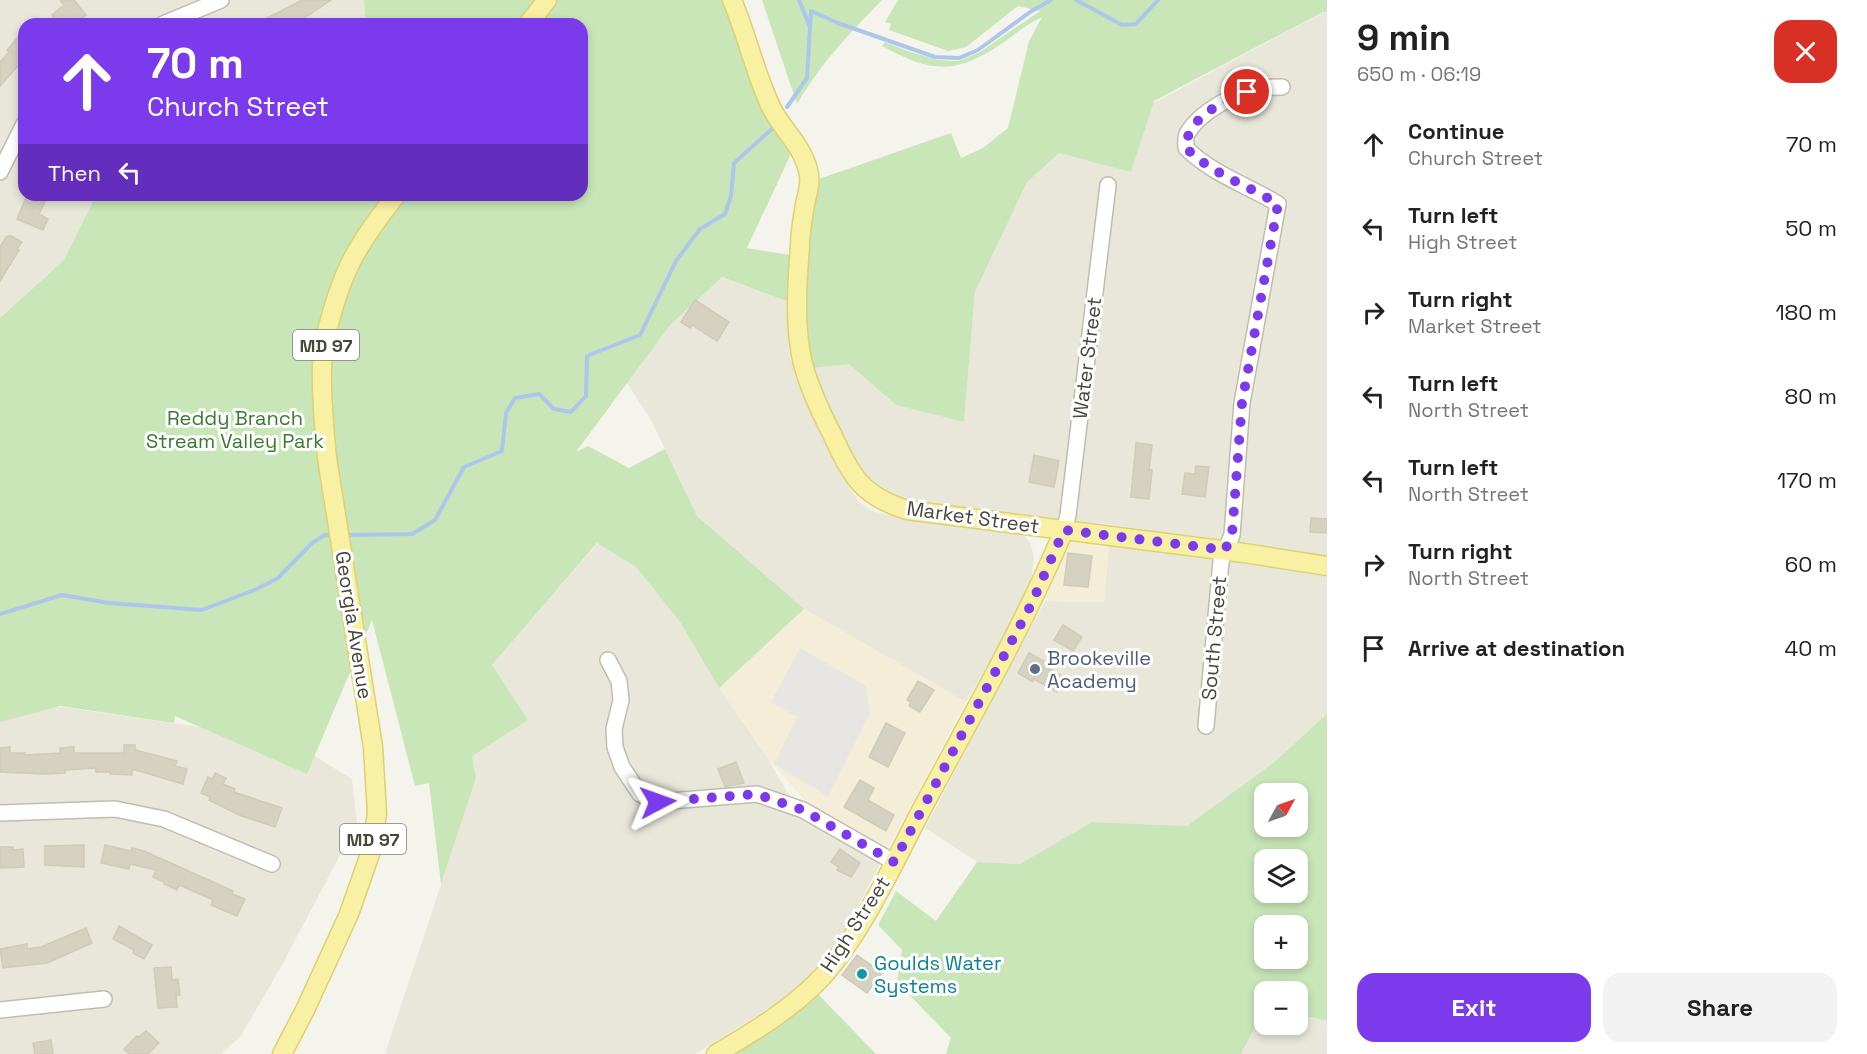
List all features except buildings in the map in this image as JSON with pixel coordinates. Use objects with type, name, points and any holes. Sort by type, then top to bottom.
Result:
[{"type":"main road","points":[[533,18],[547,0]]},
{"type":"main road","name":"Market Street","points":[[732,0],[770,106],[792,135],[808,168],[810,183],[800,245],[798,306],[800,342],[817,405],[853,474],[863,487],[888,504],[907,510],[1225,550],[1327,566]]},
{"type":"main road","name":"Georgia Avenue","points":[[282,1054],[349,914],[370,851],[377,814],[373,747],[335,511],[322,412],[322,364],[331,319],[342,282],[367,234],[392,201]]},
{"type":"main road","name":"High Street","points":[[716,1054],[780,1013],[822,977],[855,932],[1031,605],[1064,530]]},
{"type":"street","points":[[178,18],[221,0]]},
{"type":"street","name":"South Street","points":[[1206,726],[1221,561],[1232,535],[1246,382],[1275,232],[1278,204],[1253,188],[1214,171],[1186,148],[1186,136],[1204,116],[1233,97],[1262,88],[1282,87]]},
{"type":"street","points":[[0,172],[18,135]]},
{"type":"street","name":"Water Street","points":[[1064,530],[1068,515],[1108,185]]},
{"type":"street","points":[[608,660],[619,681],[621,700],[614,729],[615,747],[622,767],[640,794],[658,802],[756,794],[803,810],[894,862]]},
{"type":"street","points":[[0,813],[115,809],[164,819],[272,864]]},
{"type":"street","points":[[0,1010],[104,999]]},
{"type":"shaded area","points":[[0,0],[365,0],[366,18],[18,18],[18,201],[93,201],[64,260],[0,318]]},
{"type":"shaded area","points":[[1327,12],[1327,558],[1113,525],[910,501],[879,489],[868,479],[835,423],[820,391],[813,368],[849,364],[896,405],[964,422],[975,292],[1027,182],[1057,154]]},
{"type":"shaded area","points":[[696,268],[789,302],[789,351],[796,378],[837,467],[858,501],[872,511],[888,515],[1012,530],[1024,535],[1031,544],[1034,558],[1031,580],[1006,633],[966,702],[804,609],[787,602],[697,516],[651,420],[605,349]]},
{"type":"shaded area","points":[[1074,540],[1109,544],[1104,602],[1045,601],[1067,542]]},
{"type":"shaded area","points":[[598,543],[636,567],[680,622],[719,688],[767,757],[798,811],[880,864],[840,939],[805,982],[779,1002],[695,1054],[385,1054],[476,778],[462,710],[492,665]]},
{"type":"shaded area","points":[[1109,544],[1327,572],[1327,714],[1273,763],[1187,826],[1092,822],[1020,864],[977,862],[925,828],[1045,601],[1104,602]]},
{"type":"shaded area","points":[[804,609],[966,702],[886,852],[810,807],[767,757],[719,688]]},
{"type":"shaded area","points":[[800,648],[866,686],[870,713],[828,797],[774,764],[797,717],[771,702]]},
{"type":"shaded area","points":[[0,698],[288,740],[352,779],[357,823],[283,963],[241,1036],[221,1054],[0,1054]]},
{"type":"shaded area","points":[[1308,1016],[1327,1021],[1327,1054],[1241,1054],[1254,1029],[1254,1035],[1308,1035]]},
{"type":"green space","name":"Reddy Branch Stream Valley Park","points":[[364,0],[736,0],[797,141],[747,248],[790,255],[789,302],[722,277],[670,325],[576,452],[588,446],[629,468],[665,449],[697,516],[804,609],[719,688],[680,622],[636,567],[597,543],[492,665],[528,720],[472,756],[476,778],[441,884],[429,783],[415,786],[372,620],[307,774],[175,716],[174,723],[60,706],[0,722],[0,318],[64,260],[93,201],[588,201],[588,18],[366,18]]},
{"type":"green space","points":[[762,0],[882,0],[826,62],[797,104]]},
{"type":"green space","points":[[898,0],[1327,0],[1327,12],[1323,12],[1154,101],[1131,172],[1059,153],[1027,182],[975,292],[964,422],[896,405],[849,364],[813,368],[809,346],[805,274],[809,225],[819,179],[951,133],[961,158],[983,148],[1008,128],[1029,41],[1042,17],[974,59],[946,67],[932,66],[917,62],[882,46],[885,42],[938,60],[958,61],[980,52],[1040,11],[1018,6],[966,47],[948,51],[889,30],[891,24],[885,22]]},
{"type":"green space","points":[[1327,714],[1327,1021],[1308,1016],[1308,981],[1254,981],[1254,1029],[1241,1054],[946,1054],[951,1038],[897,982],[902,950],[878,925],[896,891],[936,921],[977,862],[1020,864],[1092,822],[1187,826],[1273,763]]},
{"type":"green space","points":[[818,994],[876,1054],[733,1054],[796,1013]]},
{"type":"waterway","points":[[799,0],[810,27]]},
{"type":"waterway","points":[[787,107],[807,78],[811,11],[838,23],[935,57],[959,58],[978,50],[1030,12],[1051,0]]},
{"type":"waterway","points":[[1076,0],[1122,25],[1136,24],[1158,0]]},
{"type":"waterway","points":[[346,535],[412,534],[435,520],[464,467],[502,451],[506,413],[515,398],[539,394],[554,409],[571,412],[586,396],[587,356],[640,335],[676,261],[700,229],[725,214],[731,196],[734,163],[773,128]]},
{"type":"waterway","points":[[0,614],[62,595],[109,603],[202,610],[257,589],[278,578],[312,543],[325,535],[335,535]]},
{"type":"place","name":"Brookeville Academy","points":[[1035,669]]},
{"type":"place","name":"Goulds Water Systems","points":[[862,974]]},
{"type":"route","points":[[658,802],[756,794],[803,810],[894,862],[1031,605],[1064,530],[1225,550],[1232,535],[1242,403],[1250,351],[1275,232],[1278,204],[1253,188],[1214,171],[1195,157],[1186,148],[1186,136],[1196,122],[1212,110],[1233,97],[1247,92]]}]
